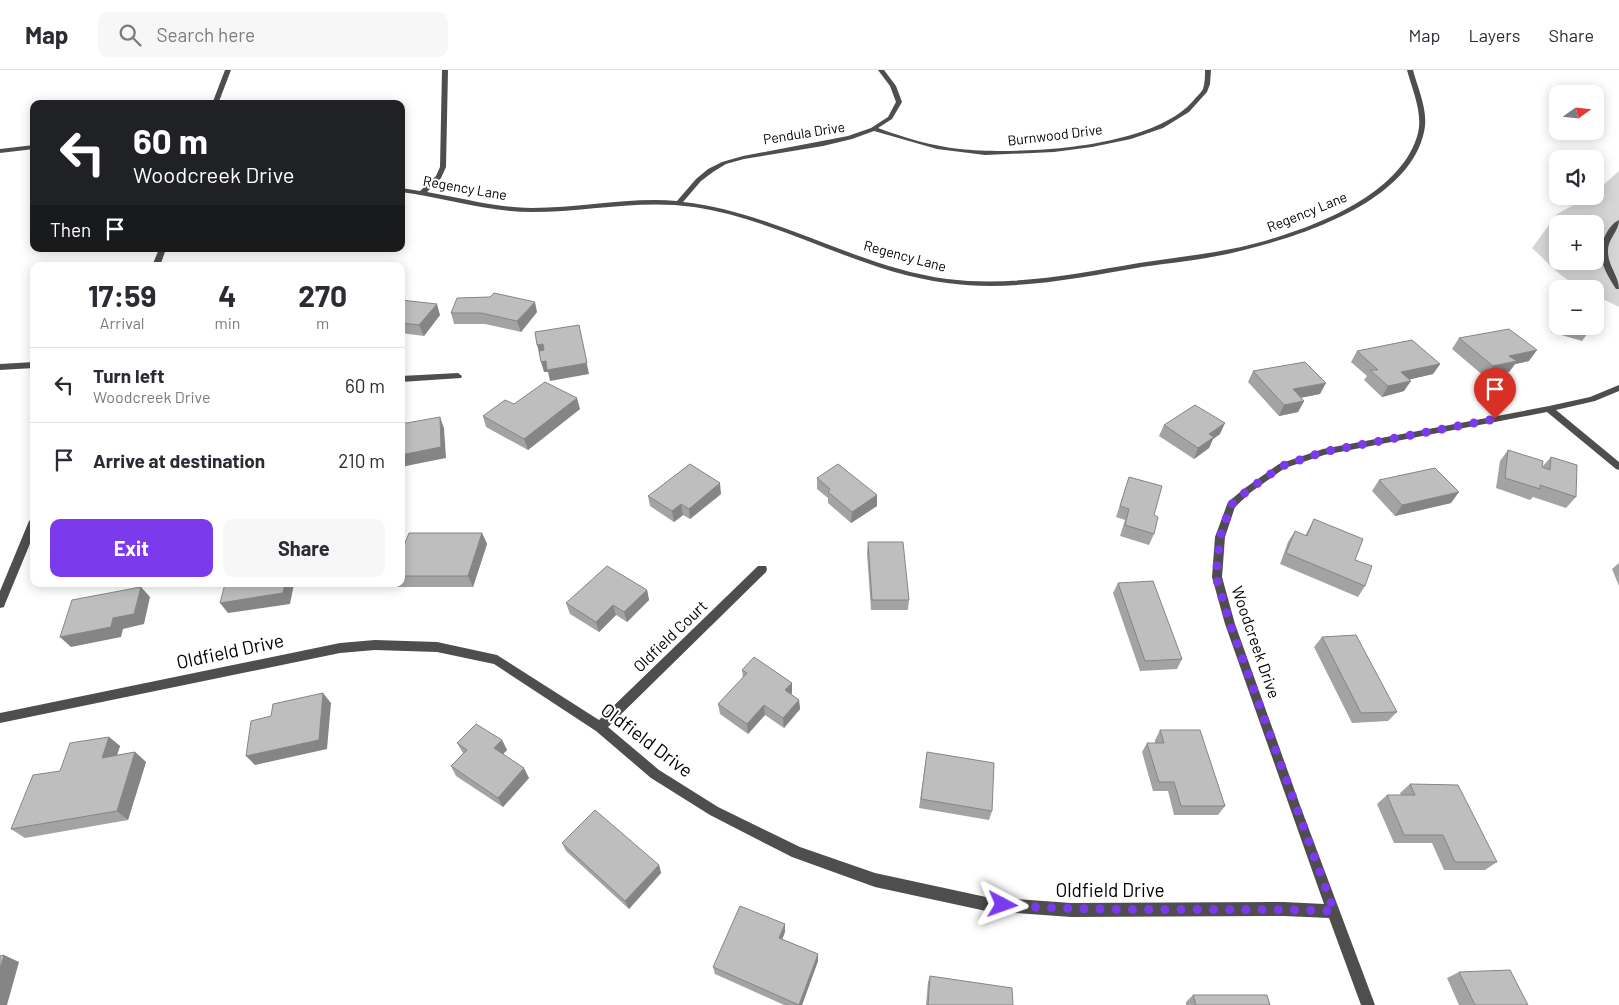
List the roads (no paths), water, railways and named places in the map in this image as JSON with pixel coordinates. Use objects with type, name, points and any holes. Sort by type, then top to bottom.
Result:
[{"type":"street","points":[[217,100],[228,70]]},
{"type":"street","points":[[422,193],[439,176],[443,167],[445,70]]},
{"type":"street","name":"Pendula Drive","points":[[679,203],[694,183],[723,164],[751,154],[840,141],[874,129],[892,116],[899,102],[897,94],[881,70]]},
{"type":"street","name":"Burnwood Drive","points":[[874,129],[930,146],[984,153],[1017,154],[1099,144],[1131,137],[1180,117],[1204,92],[1208,70]]},
{"type":"street","name":"Regency Lane","points":[[405,191],[511,209],[554,209],[633,202],[695,204],[744,217],[880,265],[919,276],[975,284],[1007,285],[1039,282],[1241,249],[1272,241],[1360,205],[1381,189],[1404,166],[1422,133],[1421,118],[1410,70]]},
{"type":"street","points":[[0,151],[30,147]]},
{"type":"street","points":[[1619,222],[1603,244],[1604,260],[1619,286]]},
{"type":"street","points":[[0,366],[30,365]]},
{"type":"street","points":[[405,380],[458,376]]},
{"type":"street","name":"Woodcreek Drive","points":[[1368,1005],[1230,624],[1216,577],[1220,537],[1231,505],[1248,490],[1282,466],[1323,452],[1549,409],[1592,399],[1619,388]]},
{"type":"street","points":[[1549,409],[1619,467]]},
{"type":"street","points":[[0,604],[30,531]]},
{"type":"street","name":"Oldfield Court","points":[[600,727],[762,569]]},
{"type":"street","name":"Oldfield Drive","points":[[0,718],[340,648],[375,645],[437,647],[498,660],[600,727],[655,774],[714,811],[797,852],[875,880],[986,904],[1052,909],[1284,909],[1334,911]]}]
